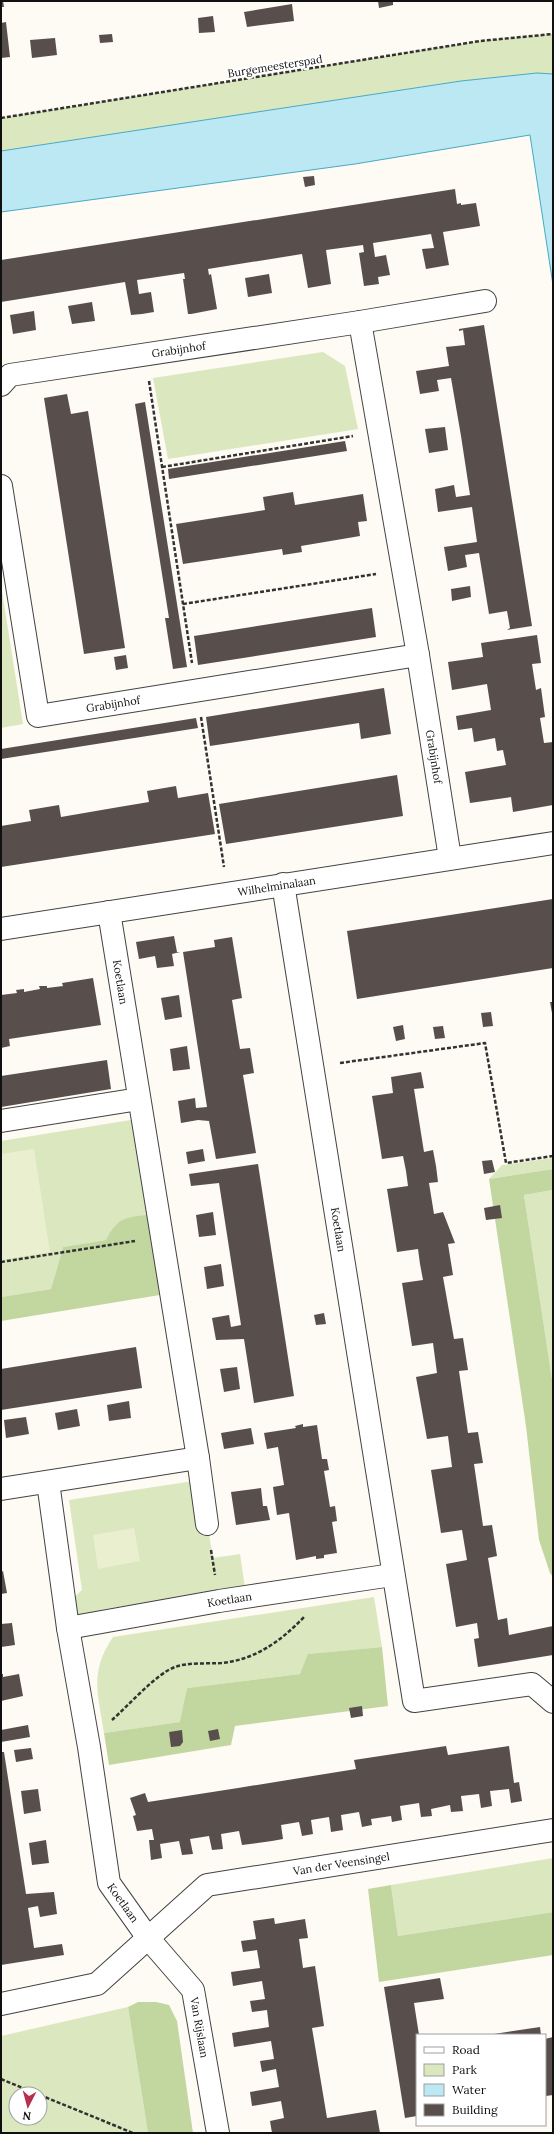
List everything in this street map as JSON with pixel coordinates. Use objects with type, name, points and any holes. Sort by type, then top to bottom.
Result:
[{"type":"street","name":"Grabijnhof","points":[[1,385],[10,375],[360,322],[485,301]]},
{"type":"street","name":"Grabijnhof","points":[[360,322],[404,570],[450,858]]},
{"type":"street","name":"Grabijnhof","points":[[1,486],[38,716],[418,655]]},
{"type":"street","name":"Wilhelminalaan","points":[[1,929],[553,843]]},
{"type":"street","name":"Koetlaan","points":[[283,884],[392,1575],[414,1701],[532,1684],[553,1702]]},
{"type":"street","name":"Koetlaan","points":[[109,912],[198,1458],[207,1524]]},
{"type":"street","points":[[1,1121],[140,1099]]},
{"type":"street","points":[[1,1489],[198,1458]]},
{"type":"street","name":"Koetlaan","points":[[48,1482],[68,1628],[89,1747],[109,1883],[148,1938]]},
{"type":"street","name":"Koetlaan","points":[[68,1628],[219,1601],[392,1575]]},
{"type":"street","name":"Van der Veensingel","points":[[1,2004],[96,1984],[207,1885],[553,1830]]},
{"type":"street","name":"Van Rijslaan","points":[[148,1938],[193,1990],[218,2133]]},
{"type":"path","name":"Burgemeesterspad","points":[[1,118],[480,41],[553,34]]},
{"type":"path","points":[[145,355],[228,893]]},
{"type":"path","points":[[162,467],[379,432]]},
{"type":"path","points":[[183,604],[404,570]]},
{"type":"path","points":[[312,1067],[485,1043],[506,1163],[553,1156]]},
{"type":"path","points":[[1,1262],[161,1237]]},
{"type":"path","points":[[207,1524],[219,1601]]},
{"type":"path","points":[[89,1747],[109,1722],[161,1675],[174,1667],[222,1663],[249,1656],[269,1648],[291,1631],[309,1612],[319,1586]]},
{"type":"path","points":[[1,2079],[19,2086]]},
{"type":"path","points":[[48,2098],[134,2133]]},
{"type":"green space","points":[[553,34],[553,74],[537,73],[461,81],[1,151],[1,118],[480,41]]},
{"type":"green space","points":[[323,352],[345,366],[358,429],[168,459],[153,378]]},
{"type":"green space","points":[[1,585],[23,724],[1,728]]},
{"type":"green space","points":[[137,1119],[153,1214],[106,1240],[63,1247],[51,1289],[1,1297],[1,1141]]},
{"type":"green space","points":[[34,1149],[50,1252],[1,1260],[1,1154]]},
{"type":"green space","points":[[553,1158],[553,1169],[489,1179],[502,1165]]},
{"type":"green space","points":[[553,1169],[553,1190],[524,1195],[553,1386],[553,1577],[550,1573],[539,1540],[526,1426],[489,1179]]},
{"type":"green space","points":[[553,1190],[553,1386],[524,1195]]},
{"type":"green space","points":[[153,1214],[166,1294],[1,1321],[1,1297],[51,1289],[63,1247],[106,1240],[115,1226],[125,1219]]},
{"type":"green space","points":[[200,1480],[213,1558],[240,1554],[245,1588],[105,1609],[75,1621],[65,1606],[82,1590],[69,1500]]},
{"type":"green space","points":[[134,1528],[140,1561],[98,1569],[93,1535]]},
{"type":"green space","points":[[374,1597],[382,1647],[309,1654],[300,1674],[187,1688],[181,1722],[104,1733],[98,1695],[98,1673],[105,1650],[113,1637]]},
{"type":"green space","points":[[382,1647],[388,1706],[235,1726],[231,1745],[109,1765],[104,1733],[180,1722],[187,1688],[300,1674],[308,1654]]},
{"type":"green space","points":[[553,1858],[553,1912],[398,1936],[391,1885]]},
{"type":"green space","points":[[391,1885],[398,1936],[553,1912],[553,1955],[379,1982],[368,1889]]},
{"type":"green space","points":[[138,2002],[156,2002],[169,2005],[177,2021],[193,2133],[148,2133],[128,2007]]},
{"type":"green space","points":[[128,2007],[148,2133],[1,2133],[1,2036]]},
{"type":"water","points":[[537,73],[553,74],[553,285],[530,135],[355,164],[1,212],[1,151],[461,81]]},
{"type":"building","points":[[1,1],[3,1],[4,7],[1,7]]},
{"type":"building","points":[[378,1],[393,1],[393,5],[379,8]]},
{"type":"building","points":[[292,4],[294,21],[247,27],[244,12]]},
{"type":"building","points":[[213,16],[215,32],[199,33],[198,18]]},
{"type":"building","points":[[6,22],[10,57],[1,58],[1,23]]},
{"type":"building","points":[[112,34],[113,42],[100,43],[99,35]]},
{"type":"building","points":[[55,38],[57,55],[32,58],[30,40]]},
{"type":"building","points":[[314,176],[315,185],[305,187],[303,177]]},
{"type":"building","points":[[455,189],[457,204],[461,203],[461,205],[476,203],[480,226],[443,232],[449,265],[426,269],[422,249],[434,248],[431,234],[373,243],[375,257],[386,255],[390,275],[378,277],[379,284],[364,286],[359,253],[364,252],[363,245],[326,250],[331,284],[308,288],[302,254],[208,269],[209,275],[211,274],[217,309],[191,314],[188,314],[183,279],[185,279],[184,273],[137,280],[139,294],[151,292],[154,312],[142,314],[131,315],[125,282],[1,302],[1,260]]},
{"type":"building","points":[[269,274],[272,293],[248,297],[245,278]]},
{"type":"building","points":[[92,302],[95,321],[72,324],[68,306]]},
{"type":"building","points":[[34,311],[36,330],[13,334],[10,315]]},
{"type":"building","points":[[484,325],[532,626],[507,630],[510,628],[507,611],[489,614],[479,553],[465,555],[467,567],[448,571],[444,547],[477,542],[472,507],[438,512],[435,489],[454,485],[456,497],[470,495],[461,436],[451,378],[437,380],[439,391],[420,394],[416,371],[449,366],[446,347],[465,345],[463,330],[459,331],[459,329]]},
{"type":"building","points":[[67,394],[71,414],[88,411],[125,648],[84,654],[44,398]]},
{"type":"building","points":[[145,402],[187,667],[173,669],[165,618],[169,618],[135,404]]},
{"type":"building","points":[[445,427],[448,450],[429,453],[425,429]]},
{"type":"building","points":[[345,441],[347,451],[169,479],[168,469]]},
{"type":"building","points":[[293,492],[295,505],[363,494],[367,521],[358,522],[360,536],[301,546],[302,552],[283,555],[282,549],[183,564],[176,524],[265,510],[263,497]]},
{"type":"building","points":[[470,586],[471,597],[452,601],[451,589]]},
{"type":"building","points":[[372,608],[376,637],[198,665],[194,636]]},
{"type":"building","points":[[537,635],[541,663],[532,664],[536,690],[541,688],[545,717],[540,718],[544,743],[553,742],[553,805],[513,812],[511,797],[470,803],[465,772],[506,765],[503,750],[497,751],[495,738],[474,742],[472,728],[458,730],[456,716],[491,710],[487,684],[452,690],[448,662],[483,657],[481,643]]},
{"type":"building","points":[[126,655],[128,668],[116,670],[114,657]]},
{"type":"building","points":[[384,688],[391,734],[361,739],[359,723],[210,746],[206,717]]},
{"type":"building","points":[[196,718],[198,728],[1,759],[1,749]]},
{"type":"building","points":[[397,775],[403,816],[226,844],[219,804]]},
{"type":"building","points":[[176,786],[178,798],[208,793],[215,834],[1,867],[1,826],[31,821],[29,810],[59,805],[61,817],[149,802],[147,791]]},
{"type":"building","points":[[553,899],[553,968],[357,999],[347,931]]},
{"type":"building","points":[[174,936],[177,952],[180,952],[172,954],[174,966],[157,968],[155,956],[139,959],[136,942]]},
{"type":"building","points":[[232,937],[242,998],[232,1000],[240,1049],[250,1048],[254,1073],[243,1075],[256,1153],[216,1159],[209,1121],[198,1120],[181,1123],[178,1101],[195,1098],[196,1108],[207,1107],[183,952],[215,947],[214,940]]},
{"type":"building","points":[[93,978],[101,1025],[9,1039],[10,1046],[1,1048],[1,995],[17,993],[16,990],[24,989],[24,992],[40,989],[39,986],[47,986],[47,988],[63,986],[62,983]]},
{"type":"building","points":[[179,995],[182,1017],[165,1020],[161,998]]},
{"type":"building","points":[[550,1002],[553,1002],[553,1013],[552,1013]]},
{"type":"building","points":[[491,1012],[493,1026],[483,1027],[481,1013]]},
{"type":"building","points":[[403,1025],[405,1039],[396,1041],[393,1027]]},
{"type":"building","points":[[443,1026],[445,1038],[435,1039],[433,1027]]},
{"type":"building","points":[[187,1046],[190,1069],[173,1071],[170,1049]]},
{"type":"building","points":[[107,1060],[111,1089],[1,1107],[1,1076]]},
{"type":"building","points":[[421,1072],[424,1088],[414,1089],[424,1152],[433,1150],[436,1166],[438,1182],[429,1183],[434,1214],[443,1212],[455,1243],[448,1244],[453,1275],[443,1277],[454,1339],[463,1338],[468,1370],[459,1371],[468,1433],[478,1432],[483,1463],[474,1464],[483,1526],[492,1525],[497,1556],[488,1558],[498,1620],[507,1618],[509,1635],[553,1626],[553,1655],[478,1667],[474,1639],[479,1638],[477,1623],[456,1627],[446,1564],[467,1560],[462,1530],[441,1533],[431,1470],[452,1467],[448,1436],[427,1439],[416,1377],[437,1373],[433,1343],[412,1346],[402,1283],[423,1280],[418,1249],[397,1252],[387,1189],[408,1186],[406,1171],[403,1156],[382,1159],[372,1096],[393,1093],[391,1077]]},
{"type":"building","points":[[203,1149],[205,1161],[188,1164],[186,1152]]},
{"type":"building","points":[[492,1160],[495,1172],[484,1174],[482,1161]]},
{"type":"building","points":[[258,1164],[294,1396],[254,1403],[244,1339],[216,1340],[212,1318],[229,1315],[231,1327],[241,1325],[219,1183],[191,1186],[189,1174]]},
{"type":"building","points":[[500,1205],[502,1218],[486,1220],[484,1208]]},
{"type":"building","points":[[213,1212],[216,1235],[199,1237],[196,1215]]},
{"type":"building","points":[[221,1264],[224,1286],[207,1289],[204,1267]]},
{"type":"building","points":[[324,1313],[326,1324],[316,1325],[314,1315]]},
{"type":"building","points":[[136,1347],[142,1388],[1,1410],[1,1369]]},
{"type":"building","points":[[237,1367],[240,1389],[224,1392],[220,1369]]},
{"type":"building","points":[[129,1401],[131,1418],[109,1421],[107,1405]]},
{"type":"building","points":[[77,1409],[80,1426],[58,1430],[55,1413]]},
{"type":"building","points":[[26,1417],[29,1434],[6,1438],[4,1420]]},
{"type":"building","points":[[303,1424],[303,1427],[317,1425],[322,1459],[327,1459],[329,1470],[324,1471],[330,1507],[335,1506],[337,1521],[332,1522],[337,1553],[324,1555],[324,1558],[316,1559],[316,1556],[296,1560],[289,1513],[277,1515],[273,1487],[284,1485],[278,1447],[267,1449],[264,1433],[296,1428],[295,1426]]},
{"type":"building","points":[[251,1428],[254,1444],[224,1449],[221,1433]]},
{"type":"building","points":[[261,1488],[263,1506],[267,1506],[270,1520],[236,1525],[231,1492]]},
{"type":"building","points":[[3,1571],[7,1593],[1,1594],[1,1572]]},
{"type":"building","points":[[12,1623],[15,1645],[1,1647],[1,1624]]},
{"type":"building","points":[[1,1674],[3,1674],[3,1677],[19,1674],[23,1696],[1,1701]]},
{"type":"building","points":[[362,1706],[363,1716],[351,1718],[349,1708]]},
{"type":"building","points":[[28,1725],[30,1737],[1,1742],[1,1730]]},
{"type":"building","points":[[218,1729],[220,1739],[210,1741],[208,1731]]},
{"type":"building","points":[[182,1730],[183,1742],[180,1746],[171,1747],[169,1732]]},
{"type":"building","points":[[446,1746],[448,1755],[509,1746],[514,1783],[519,1782],[522,1801],[511,1803],[509,1789],[490,1791],[492,1806],[481,1808],[479,1794],[461,1796],[463,1811],[451,1812],[450,1805],[431,1809],[432,1816],[421,1817],[419,1803],[400,1806],[402,1820],[392,1822],[391,1816],[371,1819],[372,1825],[362,1827],[359,1812],[341,1815],[343,1830],[331,1832],[329,1817],[311,1820],[313,1834],[302,1836],[299,1822],[281,1825],[283,1839],[242,1845],[239,1831],[221,1834],[223,1849],[212,1850],[209,1836],[190,1839],[193,1854],[182,1855],[179,1841],[160,1844],[162,1858],[151,1860],[149,1840],[154,1840],[152,1829],[137,1831],[133,1816],[136,1815],[130,1798],[145,1793],[148,1802],[238,1788],[356,1769],[354,1760]]},
{"type":"building","points":[[31,1748],[33,1759],[16,1762],[14,1750]]},
{"type":"building","points":[[1,1752],[4,1752],[26,1894],[54,1892],[57,1914],[40,1917],[38,1906],[28,1908],[34,1948],[62,1944],[64,1955],[1,1965]]},
{"type":"building","points":[[38,1789],[41,1811],[24,1814],[21,1791]]},
{"type":"building","points":[[46,1840],[49,1863],[32,1865],[29,1843]]},
{"type":"building","points":[[274,1918],[275,1924],[305,1919],[308,1938],[299,1939],[303,1968],[315,1966],[324,2026],[312,2028],[327,2118],[376,2110],[380,2133],[272,2133],[270,2121],[284,2118],[281,2101],[252,2106],[250,2092],[279,2087],[276,2069],[262,2072],[260,2061],[274,2059],[271,2041],[234,2047],[232,2033],[269,2027],[267,2010],[252,2012],[250,2001],[265,1999],[262,1981],[233,1986],[231,1972],[260,1968],[257,1950],[243,1952],[241,1941],[256,1939],[253,1921]]},
{"type":"building","points":[[440,1978],[444,1999],[414,2003],[419,2034],[416,2034],[416,2116],[405,2118],[384,1987]]},
{"type":"building","points":[[540,2027],[541,2034],[494,2034]]},
{"type":"building","points":[[553,2037],[553,2095],[546,2096],[546,2039]]}]
